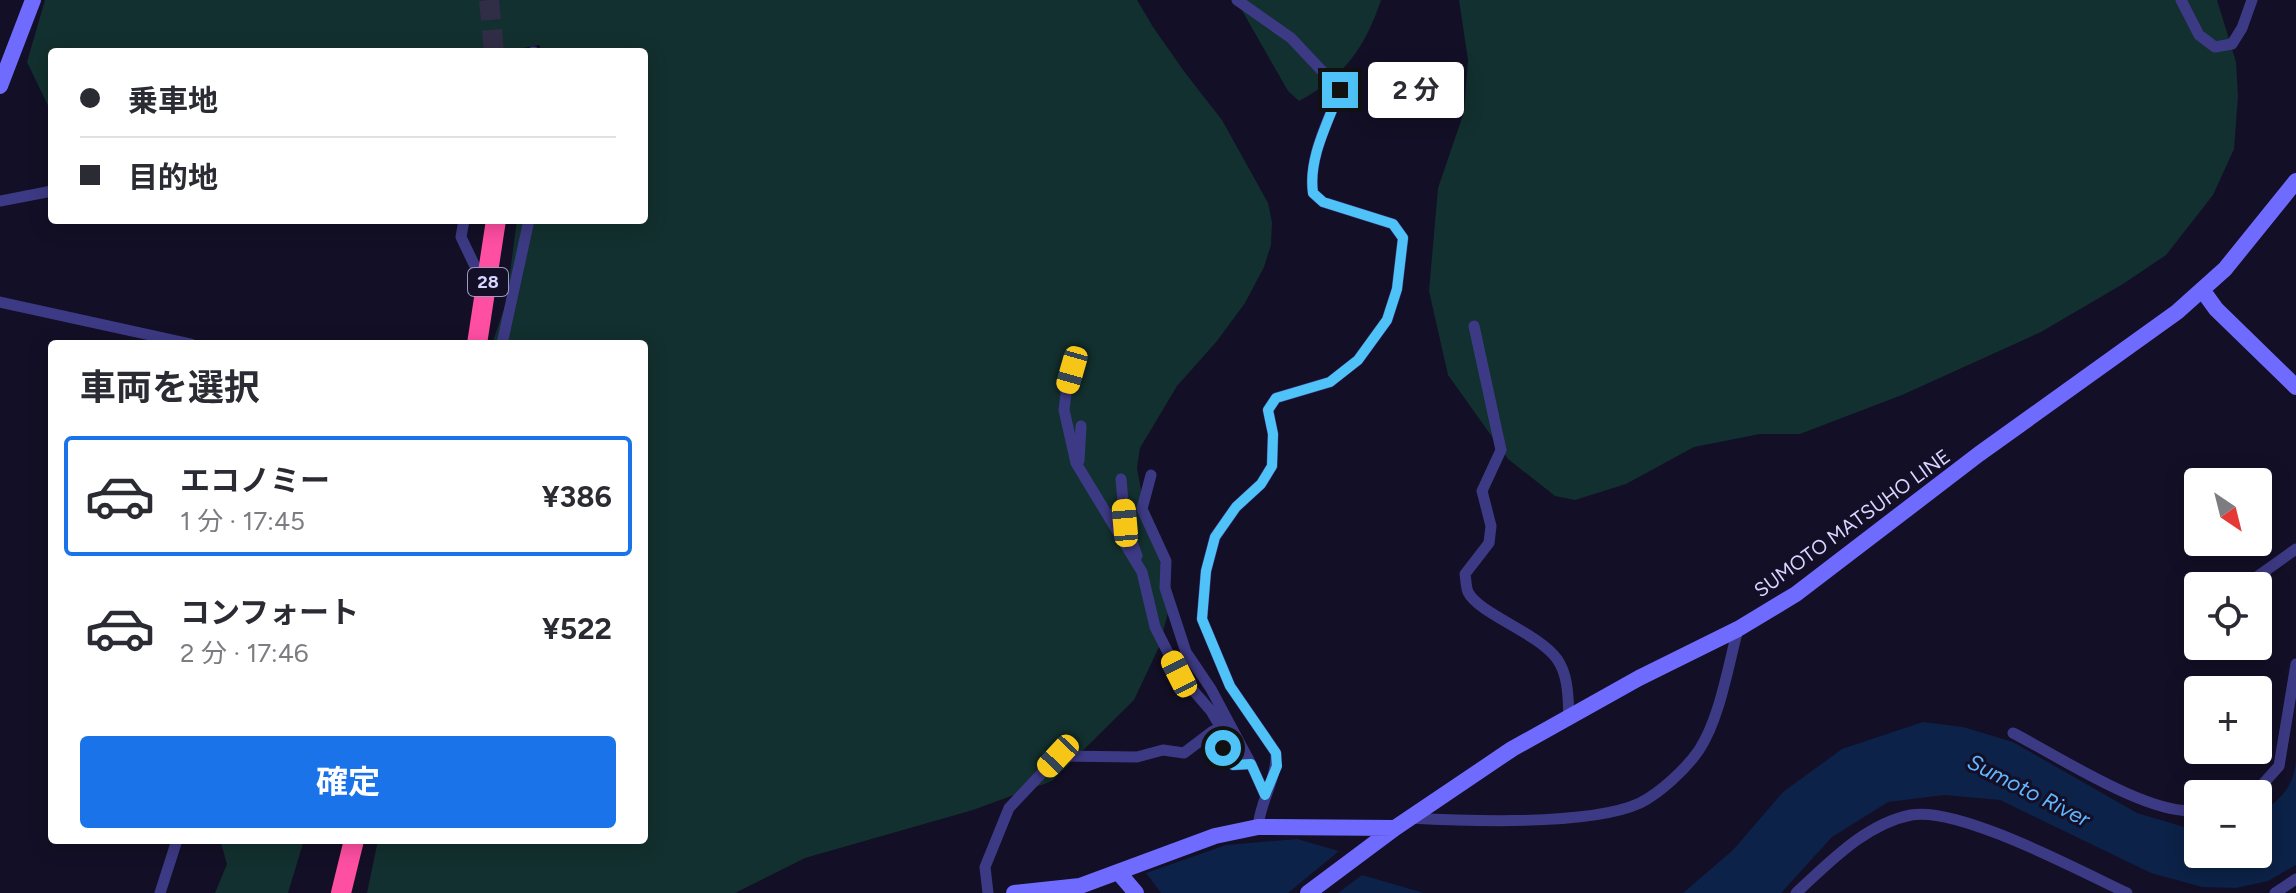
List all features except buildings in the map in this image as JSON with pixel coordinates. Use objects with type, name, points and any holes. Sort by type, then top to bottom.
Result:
[{"type":"highway","name":"28","points":[[478,340],[495,224]]},
{"type":"highway","points":[[341,893],[353,844]]},
{"type":"main road","points":[[0,86],[33,0]]},
{"type":"main road","name":"SUMOTO MATSUHO LINE","points":[[1308,893],[1402,823],[1512,749],[1639,678],[1738,629],[1796,594],[1979,454],[2203,291],[2248,243],[2296,181]]},
{"type":"main road","points":[[2203,291],[2216,309],[2296,387]]},
{"type":"main road","points":[[1014,893],[1080,890],[1127,882],[1215,836],[1258,827],[1402,823]]},
{"type":"street","points":[[1237,0],[1291,38],[1340,90],[1313,162],[1313,193],[1323,202],[1393,224],[1403,238],[1397,289],[1387,320],[1358,360],[1330,382],[1276,398],[1268,410],[1273,434],[1272,466],[1261,484],[1236,507],[1215,537],[1206,571],[1202,619],[1230,686],[1276,753],[1277,766],[1265,795],[1258,827]]},
{"type":"street","points":[[2181,0],[2199,35],[2215,47],[2232,44],[2242,28],[2252,0]]},
{"type":"street","points":[[0,201],[48,192]]},
{"type":"street","points":[[463,224],[461,237],[487,290]]},
{"type":"street","points":[[503,340],[528,224]]},
{"type":"street","points":[[0,302],[173,340]]},
{"type":"street","points":[[1474,326],[1501,450],[1482,491],[1491,526],[1489,543],[1465,574],[1467,590],[1475,602],[1539,640],[1558,661],[1567,686],[1569,719]]},
{"type":"street","points":[[1076,354],[1064,410],[1079,469],[1142,572]]},
{"type":"street","points":[[1079,469],[1081,426]]},
{"type":"street","points":[[1151,475],[1142,509],[1166,561],[1165,588],[1186,652],[1211,689],[1246,764]]},
{"type":"street","points":[[1121,479],[1125,523],[1142,572],[1155,627],[1179,674],[1211,711],[1265,795]]},
{"type":"street","points":[[2264,572],[2296,549]]},
{"type":"street","points":[[1402,823],[1564,817],[1617,811],[1642,802],[1698,751],[1712,723],[1738,629]]},
{"type":"street","points":[[2266,780],[2279,766],[2296,664]]},
{"type":"street","points":[[988,893],[985,867],[1009,808],[1058,756],[1137,757],[1163,750],[1184,753],[1213,731],[1233,765],[1246,764]]},
{"type":"street","points":[[2013,733],[2140,799],[2169,809],[2184,810]]},
{"type":"street","points":[[1796,893],[1863,836],[1913,815],[1962,820],[2127,893]]},
{"type":"street","points":[[160,893],[176,844]]},
{"type":"street","points":[[2275,893],[2296,879]]},
{"type":"green space","points":[[45,0],[1137,0],[1186,74],[1222,120],[1268,203],[1272,222],[1271,245],[1264,267],[1245,303],[1217,341],[1177,386],[1140,448],[1137,468],[1142,495],[1166,567],[1169,609],[1159,647],[1134,700],[1052,781],[973,810],[805,858],[735,893],[367,893],[377,844],[648,844],[648,340],[493,340],[506,303],[516,224],[648,224],[648,48],[540,48],[540,45],[523,48],[48,48],[48,106],[27,62]]},
{"type":"green space","points":[[1236,0],[1381,0],[1368,33],[1351,60],[1329,82],[1299,101],[1288,91]]},
{"type":"green space","points":[[1459,0],[2217,0],[2236,62],[2238,96],[2234,149],[2213,195],[2166,255],[2041,332],[1902,395],[1800,434],[1760,434],[1694,447],[1626,484],[1575,500],[1555,496],[1508,459],[1448,375],[1429,291],[1438,188],[1464,112],[1468,60]]},
{"type":"green space","points":[[221,844],[303,844],[288,893],[215,893],[227,864]]},
{"type":"water","name":"Sumoto River","points":[[1923,722],[1963,727],[2013,742],[2137,813],[2184,827],[2184,868],[2272,868],[2272,804],[2292,779],[2296,760],[2296,865],[2268,881],[2236,888],[2202,887],[2151,873],[2000,800],[1944,795],[1888,802],[1832,837],[1781,893],[1683,893],[1733,850],[1783,792],[1842,749]]},
{"type":"water","points":[[1297,839],[1339,851],[1288,893],[1161,893],[1146,873],[1226,845]]},
{"type":"water","points":[[1362,875],[1424,893],[1338,893]]},
{"type":"tunnel","points":[[489,0],[494,48]]},
{"type":"route","points":[[1223,748],[1233,765],[1251,764],[1265,795],[1277,766],[1276,753],[1230,686],[1202,619],[1206,571],[1215,537],[1236,507],[1261,484],[1272,466],[1273,434],[1268,410],[1276,398],[1330,382],[1358,360],[1387,320],[1397,289],[1403,238],[1393,224],[1323,202],[1313,193],[1313,162],[1340,90]]}]
